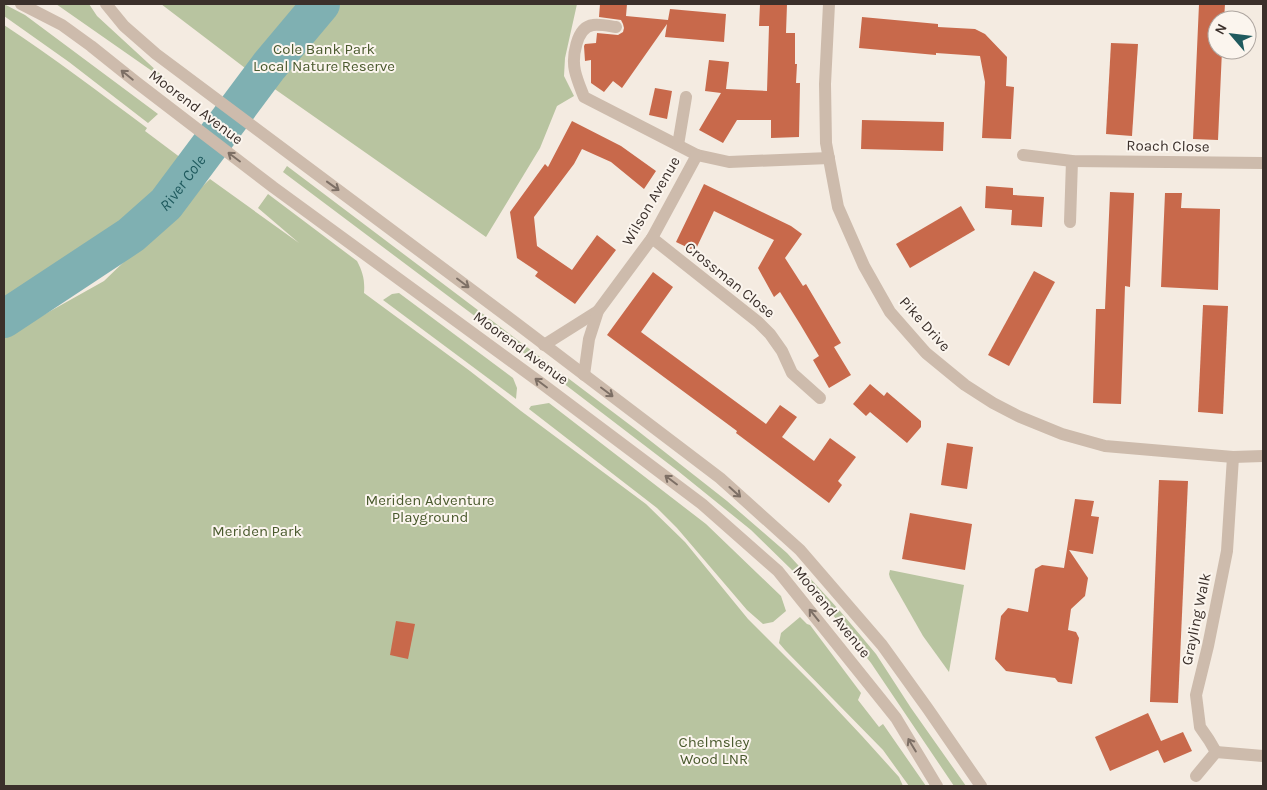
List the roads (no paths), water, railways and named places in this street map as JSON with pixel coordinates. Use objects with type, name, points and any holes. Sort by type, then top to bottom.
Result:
[{"type":"street","name":"Moorend Avenue","points":[[21,4],[62,25],[91,46],[273,187],[542,383],[702,504],[778,571],[896,718],[938,786]]},
{"type":"street","name":"Moorend Avenue","points":[[106,4],[124,26],[186,78],[584,374],[720,478],[800,550],[882,645],[981,786]]},
{"type":"street","name":"Pike Drive","points":[[829,4],[825,84],[826,143],[838,207],[864,266],[890,312],[926,353],[965,385],[993,403],[1018,416],[1062,434],[1106,446],[1233,457],[1263,456]]},
{"type":"street","points":[[616,27],[592,25],[584,28],[579,37],[574,54],[575,71],[584,97],[697,155],[729,162],[829,158]]},
{"type":"street","points":[[678,145],[686,97]]},
{"type":"street","name":"Wilson Avenue","points":[[584,374],[590,340],[598,311],[652,238],[697,155]]},
{"type":"street","name":"Roach Close","points":[[1023,155],[1072,160],[1263,163]]},
{"type":"street","points":[[1070,222],[1072,160]]},
{"type":"street","name":"Crossman Close","points":[[652,238],[758,322],[782,350],[792,374],[820,398]]},
{"type":"street","name":"Wilson Avenue","points":[[544,345],[598,311]]},
{"type":"street","name":"Grayling Walk","points":[[1216,752],[1200,726],[1196,695],[1227,551],[1233,457]]},
{"type":"street","points":[[1196,776],[1216,752],[1263,756]]},
{"type":"waterway","name":"River Cole","points":[[4,319],[131,235],[166,204],[269,66],[321,4]]},
{"type":"park label","name":"Cole Bank Park Local Nature Reserve","points":[[324,58]]},
{"type":"park label","name":"Meriden Adventure Playground","points":[[430,508]]},
{"type":"park label","name":"Meriden Park","points":[[257,531]]},
{"type":"park label","name":"Chelmsley Wood LNR","points":[[714,750]]}]
